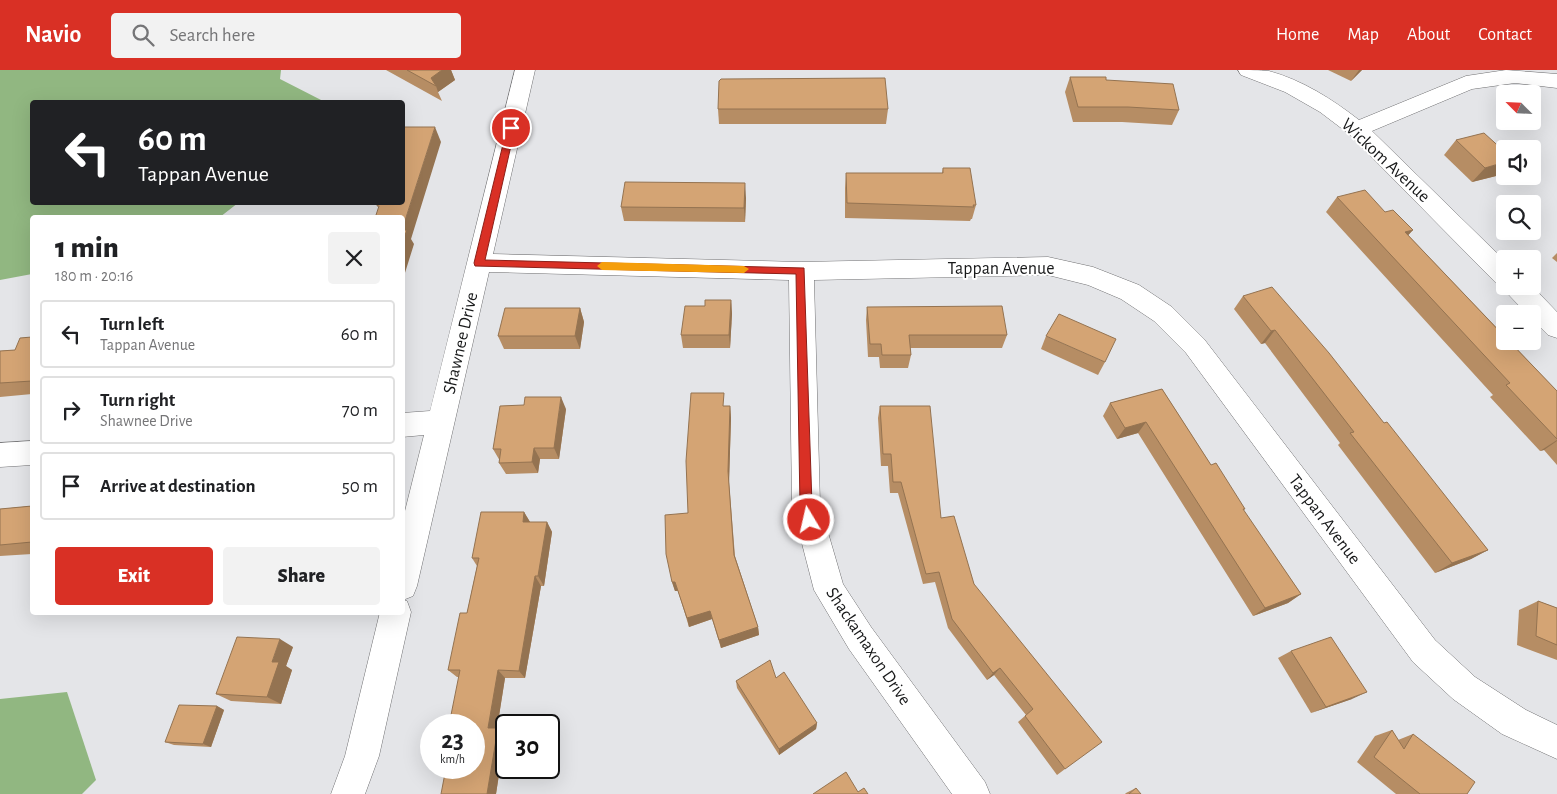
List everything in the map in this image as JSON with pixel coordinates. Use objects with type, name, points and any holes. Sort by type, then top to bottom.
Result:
[{"type":"street","name":"Shawnee Drive","points":[[405,574],[525,70]]},
{"type":"street","name":"Wickom Avenue","points":[[1248,70],[1292,87],[1328,107],[1357,128],[1496,267]]},
{"type":"street","points":[[1357,128],[1466,83],[1489,78],[1515,76],[1557,81]]},
{"type":"street","name":"Tappan Avenue","points":[[479,263],[801,271],[1048,266],[1083,272],[1116,284],[1147,301],[1174,322],[1195,346],[1424,651],[1464,688],[1514,722],[1557,742]]},
{"type":"street","name":"Shackamaxon Drive","points":[[801,271],[806,505],[829,590],[860,638],[973,794]]},
{"type":"street","points":[[1525,295],[1557,328]]},
{"type":"street","points":[[405,425],[442,422]]},
{"type":"street","points":[[0,455],[30,453]]},
{"type":"street","points":[[348,794],[362,756],[395,615]]},
{"type":"green space","points":[[0,70],[281,70],[280,79],[321,100],[30,100],[30,205],[235,205],[223,215],[30,215],[30,274],[0,280]]},
{"type":"green space","points":[[67,692],[96,780],[82,794],[0,794],[0,699]]},
{"type":"building","points":[[407,70],[442,70],[431,78],[436,86]]},
{"type":"building","points":[[1070,77],[1106,77],[1106,80],[1173,84],[1179,110],[1078,107]]},
{"type":"building","points":[[885,78],[888,109],[718,109],[719,81],[721,79]]},
{"type":"building","points":[[405,127],[435,127],[405,221],[405,215],[376,215],[379,206],[377,206],[405,205]]},
{"type":"building","points":[[1484,133],[1496,144],[1496,165],[1485,168],[1456,140]]},
{"type":"building","points":[[943,168],[970,168],[976,205],[973,205],[974,207],[847,203],[846,173],[943,173]]},
{"type":"building","points":[[625,182],[745,183],[744,208],[621,207]]},
{"type":"building","points":[[1365,190],[1385,212],[1393,210],[1413,230],[1405,232],[1496,328],[1496,350],[1518,350],[1557,391],[1557,439],[1506,385],[1510,383],[1337,197]]},
{"type":"building","points":[[1272,287],[1329,353],[1384,423],[1387,422],[1488,550],[1452,563],[1350,433],[1354,432],[1275,330],[1271,331],[1243,296]]},
{"type":"building","points":[[705,300],[731,300],[729,335],[681,335],[685,306],[705,306]]},
{"type":"building","points":[[1002,306],[1007,335],[909,335],[911,355],[882,355],[881,344],[870,344],[867,307]]},
{"type":"building","points":[[505,308],[580,308],[575,336],[498,336]]},
{"type":"building","points":[[1059,314],[1116,339],[1105,362],[1046,336]]},
{"type":"building","points":[[30,337],[30,381],[0,383],[0,351],[15,350],[20,338]]},
{"type":"building","points":[[1162,389],[1211,465],[1216,463],[1245,509],[1243,509],[1301,594],[1265,608],[1146,422],[1125,428],[1110,403]]},
{"type":"building","points":[[691,393],[724,393],[723,406],[730,406],[728,471],[734,555],[758,627],[719,640],[710,611],[687,618],[675,582],[672,582],[666,554],[665,515],[688,513],[686,461]]},
{"type":"building","points":[[525,397],[561,397],[554,448],[534,448],[532,462],[499,463],[501,449],[493,449],[500,406],[524,405]]},
{"type":"building","points":[[880,406],[930,406],[941,518],[954,516],[974,584],[1102,742],[1065,769],[1025,716],[1033,709],[1000,668],[993,673],[952,619],[939,572],[926,574],[901,482],[893,482],[891,454],[883,454]]},
{"type":"building","points":[[30,506],[30,542],[0,545],[0,509]]},
{"type":"building","points":[[481,512],[524,512],[523,522],[547,522],[538,576],[535,576],[519,671],[498,670],[488,728],[495,728],[495,746],[487,794],[441,794],[444,779],[485,779],[485,714],[451,714],[460,670],[448,670],[460,613],[467,613],[479,558],[472,558]]},
{"type":"building","points":[[1538,601],[1557,608],[1557,645],[1536,636]]},
{"type":"building","points":[[237,637],[280,639],[272,662],[279,662],[267,697],[216,694]]},
{"type":"building","points":[[1331,637],[1367,692],[1326,707],[1291,651]]},
{"type":"building","points":[[770,660],[776,678],[784,672],[817,723],[779,749],[736,681]]},
{"type":"building","points":[[179,705],[217,706],[203,744],[165,742]]},
{"type":"building","points":[[1392,730],[1404,749],[1413,734],[1475,782],[1467,794],[1420,794],[1374,757]]},
{"type":"building","points":[[846,772],[858,792],[864,788],[868,794],[813,794]]},
{"type":"building","points":[[1136,788],[1141,794],[1129,794]]},
{"type":"slow traffic","points":[[602,266],[744,269]]},
{"type":"route","points":[[511,128],[479,263],[801,271],[806,505],[809,520]]}]
